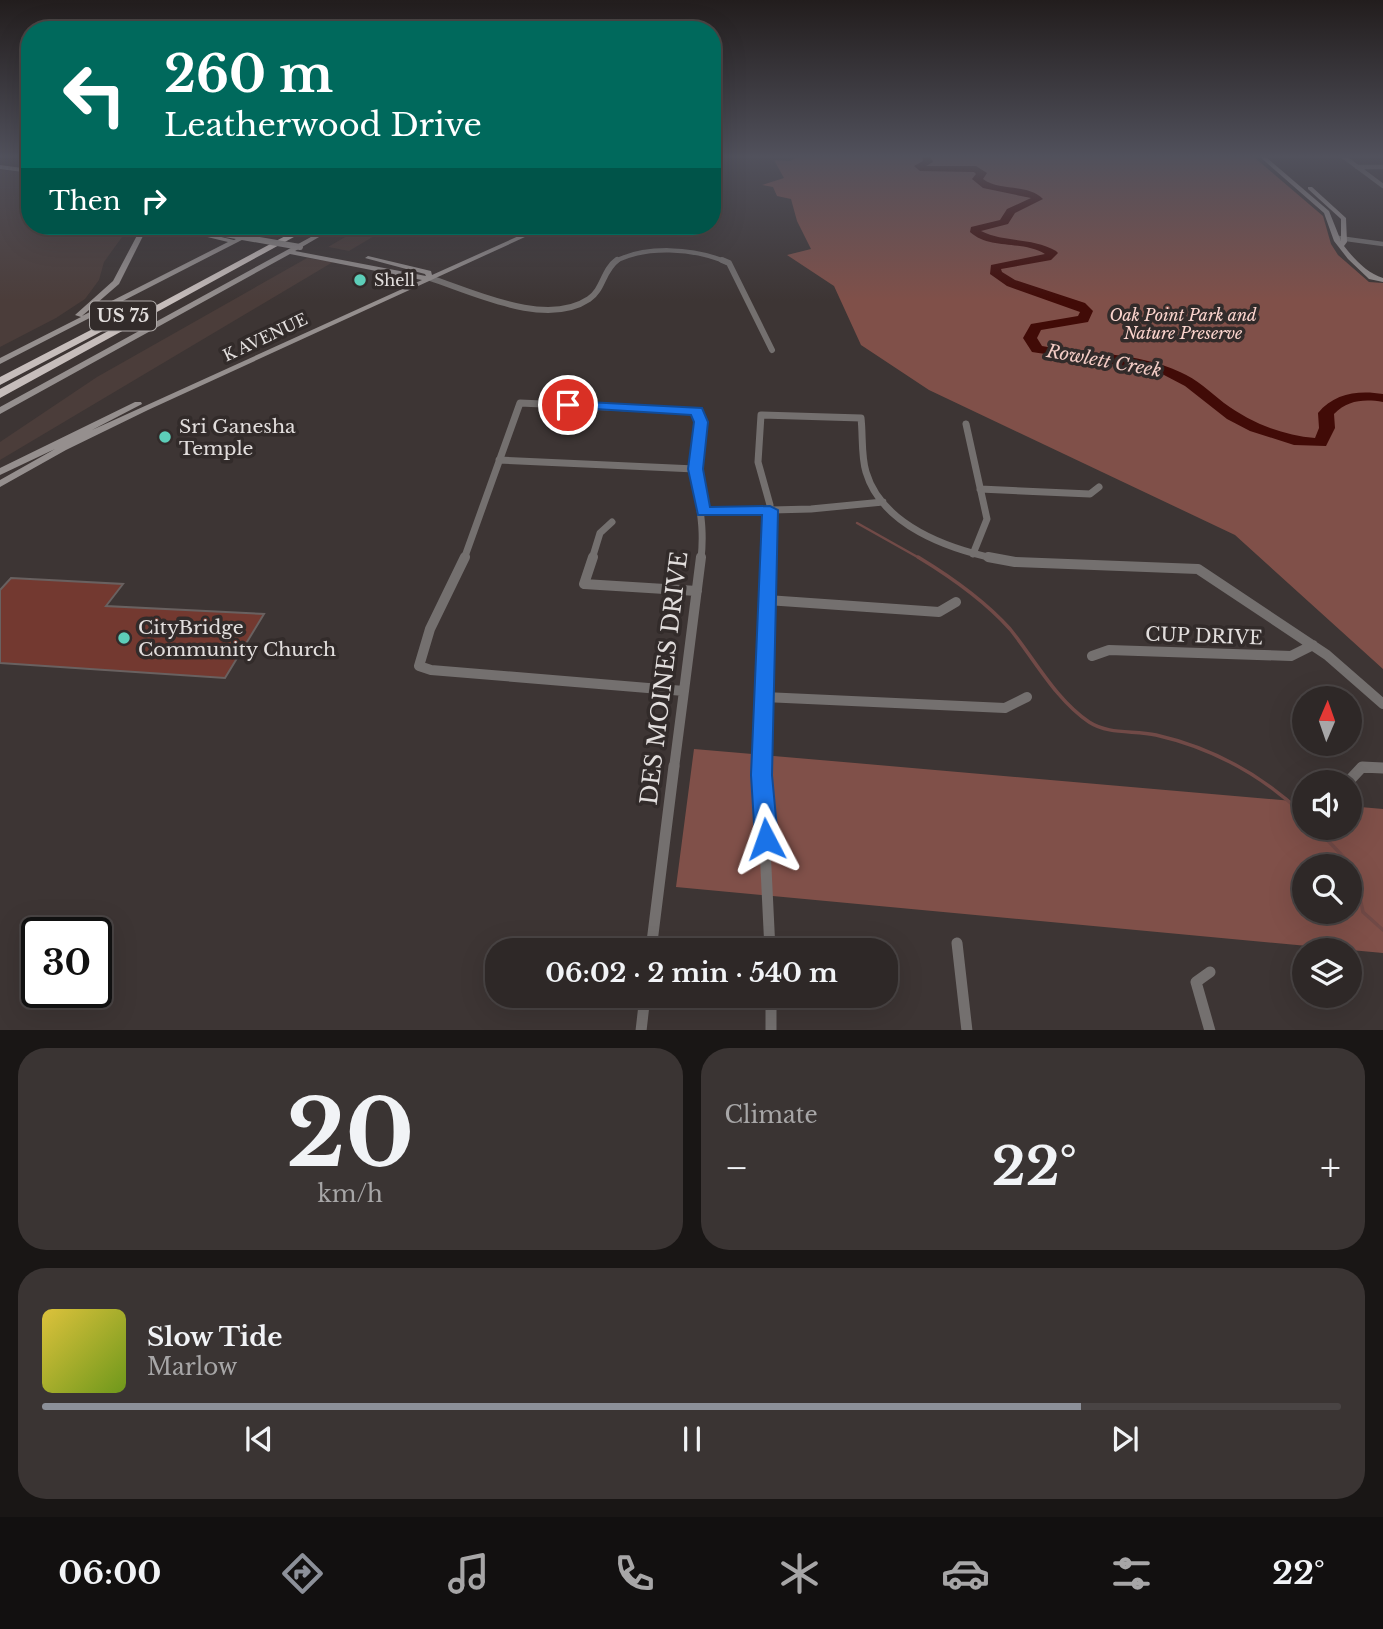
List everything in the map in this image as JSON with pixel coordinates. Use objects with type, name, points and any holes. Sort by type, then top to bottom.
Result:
[{"type":"highway","name":"US 75","points":[[0,382],[276,235]]},
{"type":"highway","name":"US 75","points":[[0,394],[293,235]]},
{"type":"main road","points":[[1319,205],[1327,212],[1350,258],[1380,279]]},
{"type":"main road","points":[[1329,205],[1345,221],[1341,241]]},
{"type":"main road","points":[[34,344],[85,310],[113,286],[126,268],[141,235]]},
{"type":"main road","points":[[201,235],[376,260],[429,275]]},
{"type":"main road","points":[[230,235],[415,278],[429,275]]},
{"type":"main road","points":[[0,361],[248,235]]},
{"type":"main road","points":[[103,355],[319,235]]},
{"type":"main road","points":[[0,411],[328,235]]},
{"type":"main road","name":"K AVENUE","points":[[0,484],[63,448],[514,235]]},
{"type":"main road","name":"K AVENUE","points":[[429,275],[525,235]]},
{"type":"main road","points":[[366,265],[376,260]]},
{"type":"main road","name":"K AVENUE","points":[[343,314],[415,278]]},
{"type":"main road","name":"K AVENUE","points":[[0,472],[88,427],[258,354]]},
{"type":"street","points":[[1341,241],[1383,244]]},
{"type":"street","points":[[429,275],[523,308],[553,309],[576,305],[592,298],[614,261],[628,255],[651,252],[712,256],[729,263],[772,351]]},
{"type":"street","points":[[573,387],[568,405],[520,403],[479,522],[450,592],[421,650],[419,666],[431,670],[684,691]]},
{"type":"street","name":"DES MOINES DRIVE","points":[[568,405],[697,411],[701,422],[695,469],[703,512],[696,591],[653,938]]},
{"type":"street","points":[[770,938],[768,860],[761,775],[770,510],[758,462],[761,415],[861,418],[866,472],[883,502],[898,517],[932,539],[973,554],[1015,562],[1198,569],[1313,645],[1383,704]]},
{"type":"street","points":[[966,424],[986,519],[980,543],[973,554]]},
{"type":"street","points":[[499,460],[695,469]]},
{"type":"street","points":[[980,489],[1090,494],[1099,487]]},
{"type":"street","points":[[703,512],[883,502]]},
{"type":"street","points":[[612,522],[600,533],[584,584],[696,591]]},
{"type":"street","points":[[767,600],[939,611],[956,602]]},
{"type":"street","name":"CUP DRIVE","points":[[1092,656],[1109,650],[1290,656],[1313,645]]},
{"type":"street","points":[[764,697],[1005,708],[1027,697]]},
{"type":"street","points":[[1359,770],[1362,767],[1383,768]]},
{"type":"street","points":[[957,943],[967,1030]]},
{"type":"street","points":[[1210,972],[1196,982],[1210,1030]]},
{"type":"street","points":[[641,1030],[644,1008]]},
{"type":"street","points":[[771,1008],[771,1030]]},
{"type":"shaded area","points":[[0,205],[21,205],[21,235],[124,235],[104,262],[99,280],[85,299],[56,318],[0,347]]},
{"type":"shaded area","points":[[349,235],[376,235],[349,251],[328,247]]},
{"type":"shaded area","points":[[307,258],[333,262],[0,460],[0,442],[97,377]]},
{"type":"green space","name":"Oak Point Park and Nature Preserve","points":[[793,205],[1310,205],[1323,216],[1331,244],[1338,255],[1369,282],[1383,283],[1383,669],[1235,535],[929,390],[861,345],[834,286],[787,255],[811,249],[797,221]]},
{"type":"green space","points":[[694,749],[1292,801],[1292,840],[1362,840],[1362,807],[1383,809],[1383,953],[1362,951],[1362,938],[1292,938],[1292,945],[676,887]]},
{"type":"building","name":"CityBridge Community Church","points":[[11,578],[123,584],[106,606],[264,614],[225,678],[0,663],[0,590]]},
{"type":"waterway","name":"Rowlett Creek","points":[[1024,205],[1011,211],[1004,222],[975,229],[975,232],[984,237],[1034,245],[1052,253],[1047,258],[995,267],[996,274],[1011,283],[1081,306],[1087,311],[1083,319],[1036,327],[1030,338],[1037,349],[1137,363],[1169,372],[1190,383],[1232,416],[1268,433],[1307,442],[1320,443],[1327,428],[1326,413],[1337,403],[1368,396],[1383,398]]},
{"type":"waterway","points":[[857,523],[921,559]]},
{"type":"waterway","points":[[918,557],[967,590],[1000,618],[1066,703],[1089,722],[1113,731],[1156,735],[1217,755],[1271,787],[1292,804]]},
{"type":"waterway","points":[[1327,840],[1354,868],[1363,912],[1383,930]]},
{"type":"place","name":"Shell","points":[[360,280]]},
{"type":"place","name":"Sri Ganesha Temple","points":[[165,437]]},
{"type":"place","name":"CityBridge Community Church","points":[[124,638]]},
{"type":"route","points":[[568,405],[682,408],[697,411],[701,422],[695,469],[703,512],[770,510],[761,775],[766,839]]}]
